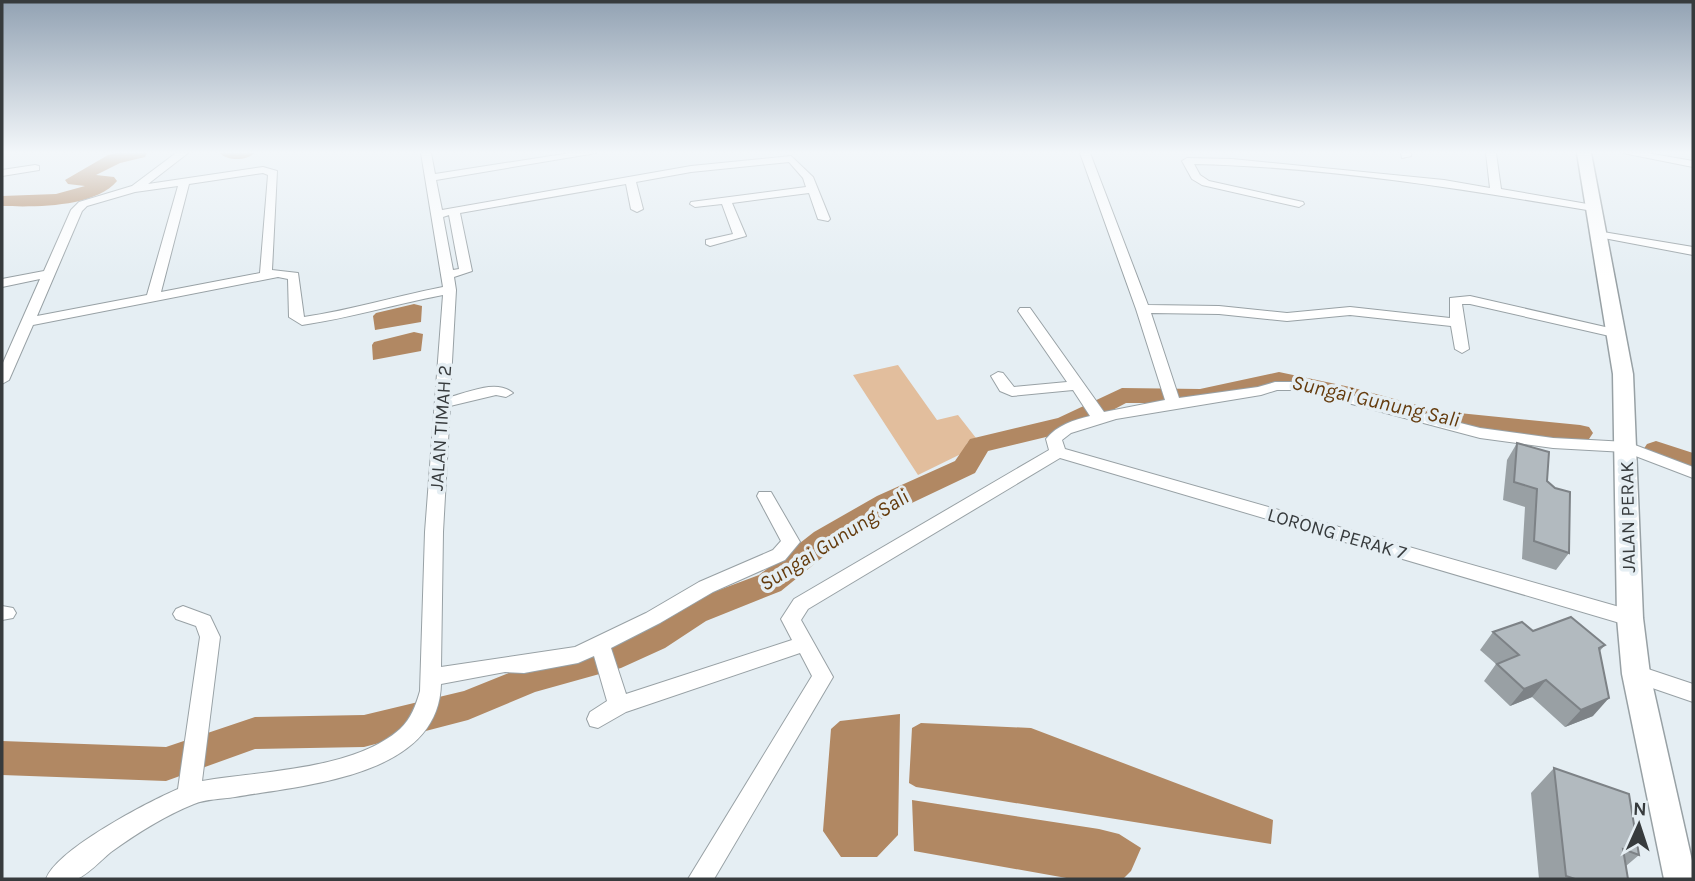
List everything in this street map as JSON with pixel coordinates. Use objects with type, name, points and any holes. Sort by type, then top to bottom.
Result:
[{"type":"street","points":[[2,380],[79,207],[89,201],[115,194]]},
{"type":"street","points":[[153,299],[181,194]]},
{"type":"street","points":[[266,275],[272,194]]},
{"type":"street","name":"JALAN TIMAH 2","points":[[190,794],[352,765],[393,747],[415,727],[426,705],[430,677],[433,532],[444,402],[450,282],[446,212],[438,194]]},
{"type":"street","points":[[446,212],[546,194]]},
{"type":"street","points":[[633,194],[636,209]]},
{"type":"street","points":[[695,204],[775,194]]},
{"type":"street","points":[[814,194],[824,219]]},
{"type":"street","points":[[1100,194],[1143,309],[1172,399]]},
{"type":"street","points":[[1255,194],[1299,204]]},
{"type":"street","points":[[1514,194],[1593,208]]},
{"type":"street","name":"JALAN PERAK","points":[[1591,194],[1623,374],[1630,618],[1636,674],[1680,879]]},
{"type":"street","points":[[710,242],[740,236],[726,201]]},
{"type":"street","points":[[1597,234],[1693,251]]},
{"type":"street","points":[[28,322],[286,273],[294,276],[296,317],[302,321],[339,316],[450,282]]},
{"type":"street","points":[[2,283],[49,274]]},
{"type":"street","points":[[1462,349],[1455,301],[1470,300],[1614,334]]},
{"type":"street","points":[[1143,309],[1219,310],[1287,317],[1350,311],[1457,323]]},
{"type":"street","points":[[1025,312],[1095,410]]},
{"type":"street","points":[[998,376],[1005,388],[1012,392],[1076,386]]},
{"type":"street","points":[[700,879],[822,677],[820,666],[803,644],[791,619],[801,604],[1056,445],[1057,433],[1095,410],[1172,399],[1261,391],[1275,386],[1298,386],[1489,435],[1564,444],[1627,447],[1693,473]]},
{"type":"street","points":[[444,402],[496,390],[506,393]]},
{"type":"street","name":"LORONG PERAK 7","points":[[1056,445],[1630,618]]},
{"type":"street","points":[[430,677],[602,653],[653,618],[706,587],[779,555],[788,548],[790,542],[765,496]]},
{"type":"street","points":[[58,879],[98,846],[190,794],[192,753],[211,637],[203,621],[183,614]]},
{"type":"street","points":[[598,719],[619,705],[803,644]]},
{"type":"street","points":[[602,653],[619,705]]},
{"type":"street","points":[[1636,674],[1693,693]]},
{"type":"shaded area","points":[[414,304],[422,306],[421,322],[375,330],[373,316],[376,313]]},
{"type":"shaded area","points":[[414,332],[423,334],[421,351],[373,360],[374,342]]},
{"type":"shaded area","points":[[898,365],[937,420],[958,415],[976,438],[967,443],[965,452],[918,475],[853,375]]},
{"type":"shaded area","points":[[900,714],[898,835],[877,857],[841,857],[823,831],[831,729],[840,721]]},
{"type":"shaded area","points":[[921,723],[1031,728],[1273,820],[1271,844],[916,787],[909,783],[912,728]]},
{"type":"shaded area","points":[[912,800],[1099,829],[1119,834],[1141,848],[1131,871],[1123,879],[1072,879],[914,851]]},
{"type":"building","points":[[1517,443],[1549,452],[1547,481],[1555,488],[1570,492],[1569,553],[1534,541],[1537,489],[1514,482]]},
{"type":"building","points":[[1571,617],[1605,645],[1599,648],[1609,698],[1581,710],[1546,680],[1524,689],[1497,664],[1519,655],[1493,632],[1522,622],[1533,631]]},
{"type":"building","points":[[1554,768],[1629,794],[1639,855],[1623,849],[1628,879],[1575,879],[1566,876]]},
{"type":"waterway","points":[[2,201],[45,201],[80,194]]},
{"type":"waterway","name":"Sungai Gunung Sali","points":[[2,758],[166,764],[255,733],[364,731],[468,705],[529,679],[609,658],[653,639],[695,612],[770,583],[824,540],[887,503],[965,467],[979,445],[1066,424],[1122,395],[1200,396],[1279,379],[1350,394],[1438,419],[1580,433]]},
{"type":"waterway","name":"Sungai Gunung Sali","points":[[1656,450],[1693,462]]}]
